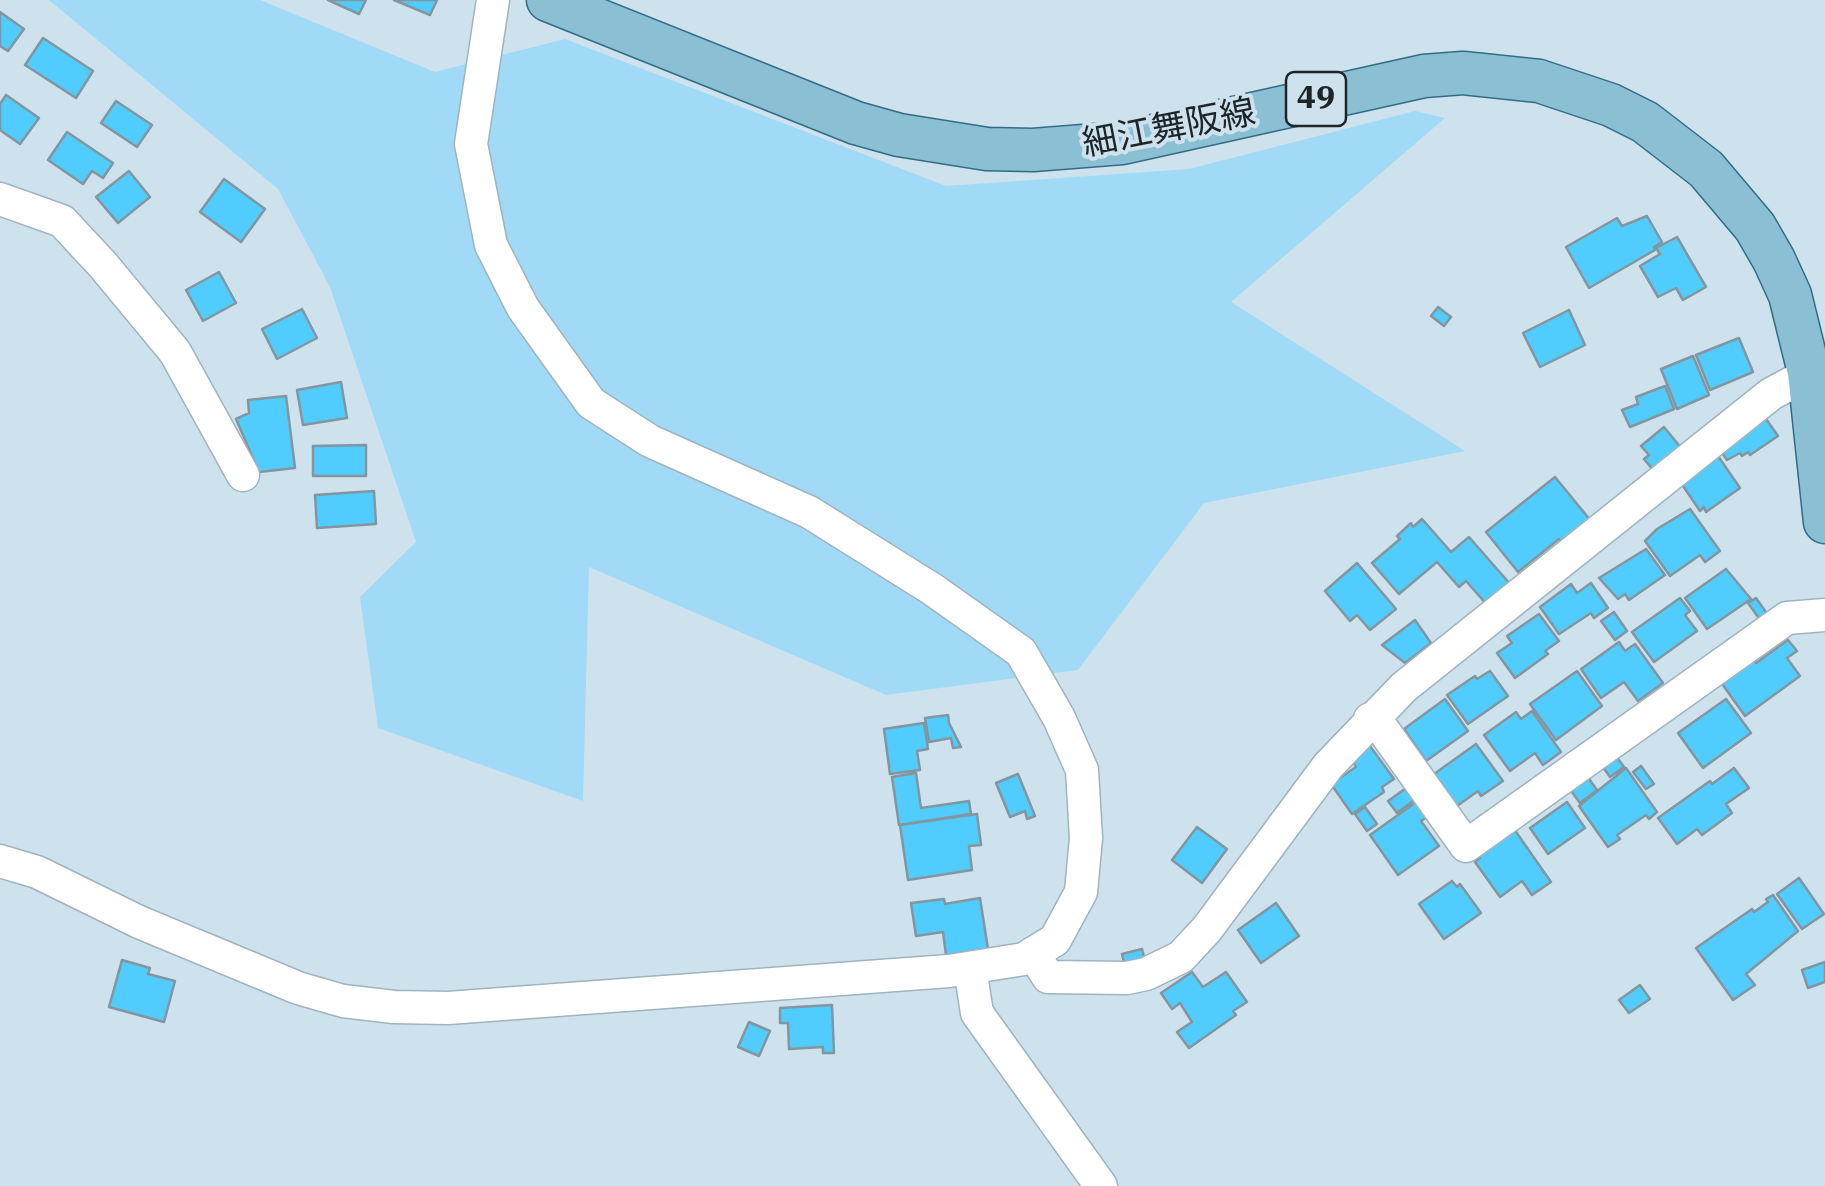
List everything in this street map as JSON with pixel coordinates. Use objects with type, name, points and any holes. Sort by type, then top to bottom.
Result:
[{"type":"main road","name":"細江舞阪線","points":[[548,0],[856,123],[899,135],[988,149],[1122,143],[1424,76],[1500,75],[1576,91],[1611,104],[1677,144],[1732,197],[1774,260],[1817,369],[1825,522]]},
{"type":"street","points":[[0,861],[37,872],[139,922],[298,988],[343,1001],[394,1007],[448,1008],[970,968],[1024,959],[1055,940],[1081,892],[1086,838],[1082,770],[1060,718],[1021,652],[932,588],[810,512],[650,441],[591,404],[523,308],[491,245],[471,144],[493,0]]},
{"type":"street","points":[[0,199],[62,221],[103,265],[175,352],[243,475]]},
{"type":"street","points":[[1033,953],[1048,977],[1127,978],[1146,974],[1181,957],[1207,929],[1328,766],[1370,718],[1431,664],[1770,394],[1817,369]]},
{"type":"street","points":[[1370,718],[1384,731],[1466,846],[1788,618],[1825,615]]},
{"type":"street","points":[[970,968],[978,1013],[1101,1186]]},
{"type":"shaded area","points":[[49,0],[260,0],[435,72],[565,39],[946,186],[1189,169],[1415,111],[1445,118],[1231,302],[1465,451],[1204,503],[1078,670],[886,695],[589,567],[583,801],[378,728],[360,597],[416,542],[330,287],[278,189]]},
{"type":"building","points":[[328,0],[366,0],[359,14]]},
{"type":"building","points":[[394,0],[437,0],[430,15]]},
{"type":"building","points":[[0,12],[24,29],[8,51],[0,46]]},
{"type":"building","points":[[43,38],[93,71],[76,98],[25,65]]},
{"type":"building","points":[[6,95],[39,118],[20,144],[0,130],[0,104]]},
{"type":"building","points":[[116,101],[152,125],[137,147],[101,123]]},
{"type":"building","points":[[67,132],[113,163],[103,178],[92,171],[83,184],[48,160]]},
{"type":"building","points":[[129,171],[150,197],[118,223],[96,197]]},
{"type":"building","points":[[224,179],[265,209],[241,242],[200,212]]},
{"type":"building","points":[[1647,216],[1662,242],[1655,250],[1589,288],[1566,247],[1617,218],[1622,226]]},
{"type":"building","points":[[1677,237],[1706,287],[1683,300],[1676,288],[1658,297],[1640,266],[1660,254],[1656,248]]},
{"type":"building","points":[[219,272],[236,303],[203,321],[186,290]]},
{"type":"building","points":[[1438,307],[1451,317],[1444,326],[1431,316]]},
{"type":"building","points":[[302,309],[317,338],[277,359],[262,329]]},
{"type":"building","points":[[1569,310],[1585,345],[1540,367],[1523,333]]},
{"type":"building","points":[[1739,338],[1753,372],[1710,390],[1696,355]]},
{"type":"building","points":[[1693,356],[1709,395],[1677,409],[1661,369]]},
{"type":"building","points":[[341,382],[347,418],[303,425],[297,390]]},
{"type":"building","points":[[1665,386],[1674,409],[1630,427],[1622,410],[1638,404],[1636,397]]},
{"type":"building","points":[[286,396],[295,468],[259,472],[236,419],[249,413],[248,400]]},
{"type":"building","points":[[1764,416],[1778,436],[1750,455],[1740,453],[1727,460],[1720,450]]},
{"type":"building","points":[[1664,427],[1682,449],[1654,471],[1644,459],[1649,455],[1641,446]]},
{"type":"building","points":[[366,445],[366,476],[313,476],[313,446]]},
{"type":"building","points":[[1718,456],[1740,488],[1706,512],[1704,507],[1700,511],[1681,483]]},
{"type":"building","points":[[1555,477],[1591,521],[1563,543],[1559,539],[1518,572],[1486,532]]},
{"type":"building","points":[[374,491],[376,524],[317,528],[315,495]]},
{"type":"building","points":[[1690,509],[1720,551],[1705,562],[1700,555],[1670,576],[1645,541]]},
{"type":"building","points":[[1422,519],[1451,552],[1469,537],[1511,585],[1488,606],[1466,581],[1459,587],[1437,562],[1399,594],[1372,563],[1400,539],[1397,536],[1411,523],[1413,527]]},
{"type":"building","points":[[1646,549],[1665,575],[1629,600],[1625,594],[1618,599],[1599,578]]},
{"type":"building","points":[[1357,563],[1396,609],[1370,630],[1357,615],[1350,621],[1325,591]]},
{"type":"building","points":[[1726,569],[1751,599],[1707,629],[1685,598]]},
{"type":"building","points":[[1591,583],[1608,608],[1594,618],[1591,613],[1559,634],[1540,607],[1571,584],[1577,593]]},
{"type":"building","points":[[1680,598],[1690,611],[1685,615],[1697,631],[1654,662],[1632,632]]},
{"type":"building","points":[[1756,598],[1768,615],[1761,621],[1748,603]]},
{"type":"building","points":[[1614,612],[1627,631],[1615,640],[1601,621]]},
{"type":"building","points":[[1539,614],[1559,641],[1515,678],[1497,653],[1512,643],[1507,636]]},
{"type":"building","points":[[1415,620],[1431,643],[1405,663],[1382,645]]},
{"type":"building","points":[[1788,640],[1797,651],[1787,658],[1800,676],[1745,716],[1720,681],[1753,658],[1756,663]]},
{"type":"building","points":[[1619,642],[1625,651],[1635,644],[1663,683],[1638,701],[1624,682],[1601,698],[1581,669]]},
{"type":"building","points":[[1490,671],[1508,696],[1468,724],[1447,695]]},
{"type":"building","points":[[1577,671],[1602,706],[1556,740],[1530,704]]},
{"type":"building","points":[[1445,699],[1468,731],[1426,761],[1404,729]]},
{"type":"building","points":[[1726,699],[1751,733],[1703,768],[1678,733]]},
{"type":"building","points":[[1532,711],[1561,752],[1543,765],[1535,753],[1510,771],[1484,735],[1516,712],[1521,719]]},
{"type":"building","points":[[948,715],[961,747],[953,748],[951,738],[929,742],[925,718]]},
{"type":"building","points":[[924,723],[928,749],[917,751],[920,770],[890,774],[884,729]]},
{"type":"building","points":[[1367,742],[1394,779],[1382,787],[1384,792],[1352,814],[1331,784],[1356,767],[1352,760]]},
{"type":"building","points":[[1476,744],[1503,781],[1481,796],[1478,791],[1457,806],[1434,774]]},
{"type":"building","points":[[1616,756],[1624,767],[1610,777],[1602,766]]},
{"type":"building","points":[[1641,766],[1654,784],[1646,789],[1633,772]]},
{"type":"building","points":[[1626,768],[1657,812],[1617,835],[1620,839],[1608,847],[1579,806]]},
{"type":"building","points":[[1734,768],[1749,788],[1726,804],[1732,813],[1702,835],[1697,829],[1677,844],[1658,818]]},
{"type":"building","points":[[916,773],[921,808],[969,801],[971,814],[899,825],[892,777]]},
{"type":"building","points":[[1018,774],[1035,816],[1027,819],[1025,811],[1010,817],[996,783]]},
{"type":"building","points":[[1587,776],[1597,790],[1580,803],[1569,788]]},
{"type":"building","points":[[1409,786],[1417,798],[1397,813],[1388,801]]},
{"type":"building","points":[[1419,800],[1430,815],[1421,821],[1439,846],[1398,875],[1370,835]]},
{"type":"building","points":[[1567,802],[1585,828],[1548,854],[1530,828]]},
{"type":"building","points":[[1365,807],[1377,824],[1367,831],[1355,814]]},
{"type":"building","points":[[977,814],[981,845],[969,846],[972,870],[908,880],[900,825]]},
{"type":"building","points":[[1197,827],[1227,849],[1202,883],[1172,860]]},
{"type":"building","points":[[1514,829],[1551,882],[1532,895],[1522,881],[1500,897],[1475,862],[1480,858],[1477,855]]},
{"type":"building","points":[[1799,878],[1824,914],[1802,929],[1777,894]]},
{"type":"building","points":[[1452,881],[1457,887],[1460,884],[1481,913],[1444,939],[1419,904]]},
{"type":"building","points":[[1773,895],[1798,931],[1746,974],[1755,985],[1733,1000],[1696,948],[1752,909],[1754,912]]},
{"type":"building","points":[[980,898],[988,949],[946,955],[943,932],[916,936],[911,903],[944,899],[945,904]]},
{"type":"building","points":[[1276,903],[1299,936],[1261,963],[1238,930]]},
{"type":"building","points":[[1142,949],[1146,965],[1126,971],[1122,954]]},
{"type":"building","points":[[122,960],[150,968],[148,974],[175,981],[164,1022],[109,1007]]},
{"type":"building","points":[[1825,962],[1825,982],[1808,988],[1802,970]]},
{"type":"building","points":[[1192,972],[1203,987],[1226,972],[1247,1002],[1233,1011],[1236,1015],[1189,1048],[1177,1032],[1192,1022],[1180,1003],[1172,1009],[1161,993]]},
{"type":"building","points":[[1640,985],[1650,999],[1629,1013],[1619,1000]]},
{"type":"building","points":[[832,1005],[834,1053],[823,1053],[823,1047],[789,1049],[788,1023],[780,1023],[780,1008]]},
{"type":"building","points":[[749,1022],[770,1031],[759,1056],[738,1047]]}]
